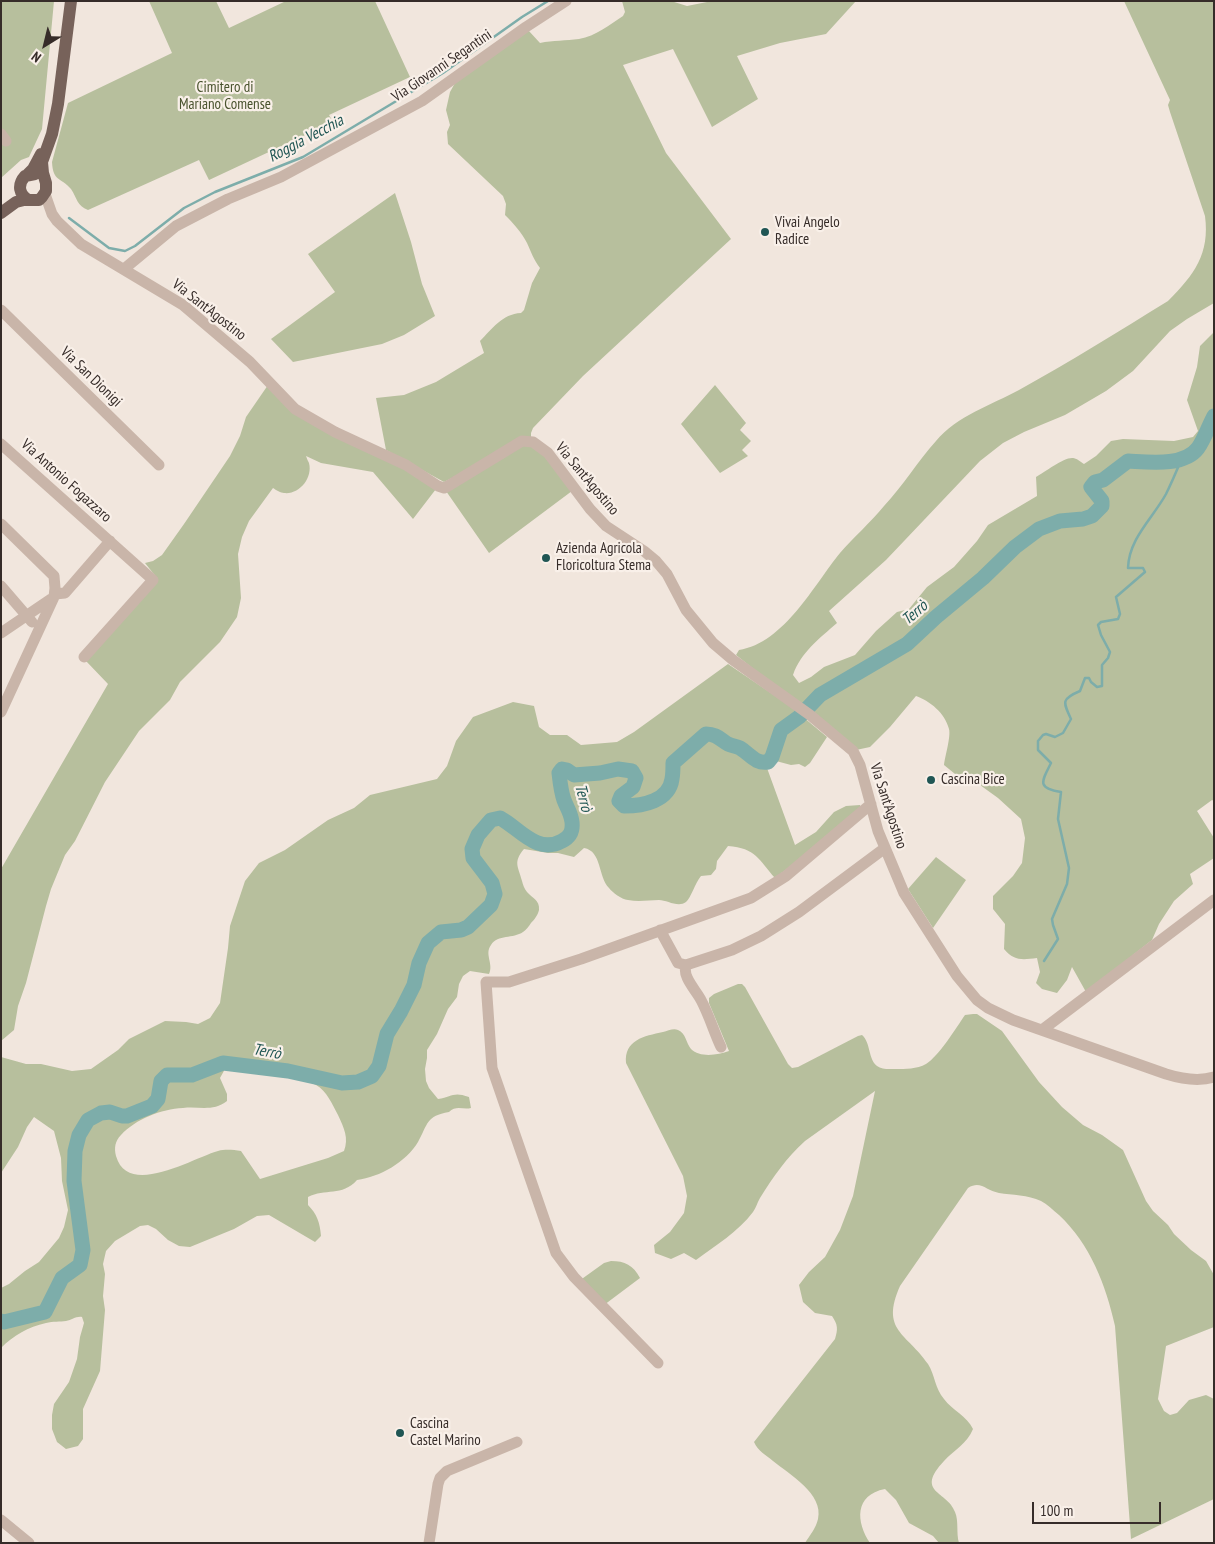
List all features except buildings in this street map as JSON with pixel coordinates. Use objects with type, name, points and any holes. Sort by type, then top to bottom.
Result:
[{"type":"main road","points":[[1,206],[20,186],[21,181],[38,160],[42,150],[53,111],[66,1]]},
{"type":"main road","points":[[1,213],[16,202],[36,198],[47,187],[42,162],[52,134],[58,104],[71,1]]},
{"type":"main road","points":[[28,174],[38,174],[44,179]]},
{"type":"main road","points":[[20,186],[22,195],[36,198]]},
{"type":"street","name":"Via Giovanni Segantini","points":[[124,269],[176,226],[228,199],[281,177],[422,101],[544,14],[566,1]]},
{"type":"street","name":"Via Sant'Agostino","points":[[36,198],[66,231],[81,244],[177,300],[197,316],[250,362],[299,412],[335,432],[406,464],[438,486],[444,488],[448,486],[522,441],[533,442],[548,452],[590,509],[606,526],[656,561],[667,574],[686,610],[713,643],[733,660],[810,715],[853,751],[860,765],[878,831],[904,893],[962,982],[977,1000],[988,1008],[1013,1020],[1180,1078],[1203,1080],[1214,1077]]},
{"type":"street","name":"Via San Dionigi","points":[[1,310],[159,465]]},
{"type":"street","name":"Via Antonio Fogazzaro","points":[[1,444],[153,580],[84,657]]},
{"type":"street","points":[[1,524],[54,576],[54,596],[1,712]]},
{"type":"street","name":"Via Antonio Fogazzaro","points":[[1,634],[54,596],[65,593],[110,541]]},
{"type":"street","points":[[1,586],[38,629]]},
{"type":"street","points":[[658,1363],[574,1277],[556,1253],[492,1068],[486,982],[509,982],[581,959],[751,898],[786,876],[871,804]]},
{"type":"street","points":[[660,930],[678,963],[686,965],[732,950],[761,936],[799,912],[885,848]]},
{"type":"street","points":[[1042,1030],[1214,900]]},
{"type":"street","points":[[686,965],[684,970],[686,975],[701,1000],[721,1047]]},
{"type":"street","points":[[429,1543],[438,1484],[443,1474],[517,1442]]},
{"type":"street","points":[[1,1520],[29,1543]]},
{"type":"green space","points":[[1,1],[54,1],[42,129],[29,157],[21,160],[1,178]]},
{"type":"green space","name":"Cimitero di Mariano Comense","points":[[149,1],[216,1],[229,28],[286,1],[375,1],[410,77],[329,115],[333,122],[209,180],[199,160],[88,210],[79,204],[71,189],[56,176],[53,168],[52,162],[68,103],[172,53]]},
{"type":"green space","points":[[622,1],[671,1],[687,6],[712,1],[856,1],[826,34],[780,43],[737,56],[758,99],[712,127],[673,49],[623,65],[666,153],[731,239],[583,376],[533,428],[531,437],[444,482],[386,450],[376,398],[404,395],[436,382],[484,353],[480,341],[503,319],[521,313],[524,310],[532,283],[540,268],[523,236],[505,215],[506,204],[503,196],[448,144],[447,132],[450,125],[446,110],[450,92],[455,83],[528,30],[540,43],[585,38],[602,30],[623,16],[625,12]]},
{"type":"green space","points":[[1124,1],[1214,1],[1214,303],[1170,331],[1133,371],[1106,391],[1065,415],[1003,443],[980,461],[886,560],[829,611],[837,623],[806,652],[793,675],[799,683],[824,667],[855,655],[876,631],[897,612],[909,609],[927,587],[954,567],[977,541],[988,525],[1037,496],[1036,477],[1054,465],[1069,458],[1077,459],[1084,464],[1096,456],[1111,441],[1123,439],[1174,441],[1193,437],[1198,431],[1187,400],[1197,367],[1200,346],[1214,332],[1214,801],[1212,800],[1197,811],[1214,838],[1214,858],[1190,874],[1193,884],[1174,901],[1159,924],[1152,940],[1086,992],[1072,967],[1067,980],[1057,993],[1042,989],[1036,983],[1040,972],[1037,958],[1015,958],[1004,949],[1005,924],[993,909],[993,896],[1013,876],[1022,863],[1025,838],[1021,819],[980,785],[960,778],[944,765],[949,742],[949,729],[944,718],[936,708],[916,696],[870,747],[856,750],[736,655],[739,650],[755,645],[784,625],[797,611],[840,553],[891,498],[944,432],[964,418],[1019,390],[1168,301],[1185,282],[1198,263],[1205,242],[1205,216],[1170,112],[1168,105],[1170,100]]},
{"type":"green space","points":[[395,193],[422,284],[435,316],[404,335],[382,344],[293,362],[271,339],[335,292],[308,254]]},
{"type":"green space","points":[[268,385],[284,403],[404,468],[436,489],[413,519],[373,472],[321,463],[306,456],[310,469],[307,480],[300,488],[290,493],[284,493],[273,488],[249,521],[242,537],[238,554],[241,598],[237,617],[220,642],[180,682],[170,700],[139,731],[105,782],[75,841],[65,855],[46,906],[26,983],[18,1006],[14,1030],[1,1041],[1,869],[108,684],[86,661],[157,578],[145,563],[153,561],[162,555],[184,524],[230,456],[240,436],[246,417]]},
{"type":"green space","points":[[715,385],[746,423],[740,430],[751,441],[742,450],[748,456],[720,473],[681,424]]},
{"type":"green space","points":[[523,446],[531,446],[542,453],[572,491],[489,553],[446,491]]},
{"type":"green space","points":[[728,664],[790,706],[827,737],[810,763],[805,767],[799,764],[791,765],[776,761],[767,768],[795,845],[816,832],[834,812],[846,806],[860,805],[862,811],[775,878],[751,852],[728,846],[717,861],[716,869],[711,875],[701,876],[688,900],[683,904],[662,900],[632,901],[620,897],[606,883],[597,859],[590,850],[584,848],[574,857],[524,849],[518,857],[518,868],[525,889],[538,904],[538,914],[523,932],[498,939],[491,945],[488,952],[489,974],[470,971],[463,976],[459,984],[457,997],[448,1009],[437,1034],[427,1050],[425,1069],[429,1088],[438,1099],[456,1094],[469,1097],[471,1108],[457,1108],[436,1116],[426,1126],[418,1142],[407,1156],[383,1172],[357,1180],[345,1189],[314,1194],[308,1197],[308,1205],[316,1215],[321,1231],[321,1236],[315,1242],[269,1215],[257,1216],[234,1229],[190,1247],[179,1246],[148,1225],[140,1226],[115,1241],[106,1251],[103,1264],[105,1274],[103,1296],[105,1310],[100,1371],[83,1409],[83,1439],[78,1446],[66,1449],[57,1442],[52,1429],[54,1404],[69,1382],[77,1359],[84,1323],[82,1317],[66,1321],[49,1322],[27,1329],[16,1335],[1,1348],[1,1288],[39,1262],[59,1238],[68,1210],[62,1181],[61,1158],[54,1131],[34,1117],[1,1173],[1,1057],[26,1064],[41,1064],[72,1071],[91,1069],[118,1050],[129,1039],[165,1021],[198,1024],[210,1018],[220,1003],[230,926],[245,881],[259,863],[285,850],[328,820],[354,808],[370,795],[437,779],[447,766],[456,741],[473,717],[513,702],[534,706],[539,727],[550,735],[567,735],[581,745],[617,742],[634,732]],"holes":[[[225,1069],[297,1078],[316,1085],[326,1094],[344,1129],[346,1137],[344,1151],[328,1158],[260,1179],[241,1151],[232,1150],[218,1151],[178,1167],[147,1175],[133,1174],[123,1168],[116,1156],[115,1147],[119,1137],[127,1129],[149,1116],[166,1110],[211,1108],[227,1101],[227,1094],[220,1078]]]},
{"type":"green space","points":[[936,857],[966,880],[933,928],[908,889]]},
{"type":"green space","points":[[738,984],[742,984],[745,987],[792,1068],[798,1067],[862,1035],[867,1042],[874,1063],[879,1067],[884,1069],[907,1069],[919,1067],[926,1064],[936,1055],[965,1015],[977,1014],[1002,1031],[1039,1082],[1062,1107],[1083,1125],[1102,1135],[1123,1150],[1146,1201],[1153,1211],[1168,1225],[1174,1234],[1206,1261],[1214,1275],[1214,1327],[1166,1346],[1158,1399],[1164,1411],[1170,1415],[1177,1413],[1189,1400],[1206,1395],[1214,1399],[1214,1499],[1131,1539],[1115,1326],[1102,1281],[1080,1239],[1070,1226],[1046,1204],[1031,1198],[994,1192],[976,1185],[968,1188],[900,1286],[893,1313],[899,1330],[928,1364],[941,1395],[947,1403],[967,1420],[973,1429],[964,1443],[944,1461],[932,1480],[932,1486],[951,1505],[955,1512],[959,1543],[939,1543],[933,1536],[909,1523],[896,1500],[885,1489],[875,1492],[868,1497],[863,1503],[861,1510],[862,1527],[870,1543],[805,1543],[818,1519],[816,1501],[796,1478],[762,1453],[754,1442],[835,1339],[837,1327],[832,1316],[815,1313],[803,1302],[799,1285],[809,1272],[825,1257],[840,1230],[853,1196],[875,1091],[798,1147],[775,1175],[747,1219],[734,1232],[696,1260],[684,1253],[671,1259],[655,1253],[654,1245],[670,1232],[684,1213],[687,1196],[683,1176],[626,1063],[626,1055],[628,1049],[637,1040],[674,1029],[683,1033],[691,1049],[699,1054],[720,1054],[729,1051],[709,1003],[709,998]]},
{"type":"green space","points":[[611,1261],[628,1265],[640,1278],[604,1305],[579,1281],[604,1263]]},
{"type":"waterway","name":"Roggia Vecchia","points":[[69,218],[109,248],[125,251],[135,246],[184,208],[215,192],[303,157],[443,73],[522,17],[548,1]]},
{"type":"waterway","name":"Terrò","points":[[1,1321],[4,1322],[45,1312],[62,1278],[80,1265],[83,1250],[74,1181],[75,1151],[79,1135],[88,1120],[101,1113],[110,1112],[127,1116],[152,1106],[158,1099],[161,1081],[167,1075],[192,1075],[223,1063],[288,1071],[342,1083],[358,1082],[372,1076],[379,1066],[387,1034],[414,985],[419,963],[428,943],[441,932],[461,930],[468,927],[491,905],[495,894],[492,883],[473,858],[472,849],[478,835],[491,820],[500,818],[536,843],[544,845],[562,841],[569,836],[572,825],[571,816],[561,790],[559,773],[562,769],[574,775],[600,773],[618,769],[632,771],[636,778],[633,787],[621,796],[619,801],[624,806],[639,805],[654,801],[666,792],[672,779],[673,763],[706,734],[715,736],[728,744],[740,748],[760,762],[768,762],[772,757],[781,730],[799,717],[820,695],[907,644],[983,578],[1015,547],[1039,529],[1060,521],[1083,519],[1092,516],[1102,506],[1102,501],[1091,487],[1095,482],[1103,480],[1128,461],[1175,461],[1192,454],[1198,448],[1214,416]]},
{"type":"waterway","points":[[1044,961],[1058,939],[1052,919],[1067,884],[1069,868],[1058,819],[1061,792],[1044,786],[1045,775],[1051,763],[1038,750],[1038,741],[1046,734],[1055,737],[1063,733],[1071,719],[1065,702],[1069,696],[1080,691],[1085,678],[1089,678],[1097,687],[1102,686],[1102,665],[1110,652],[1098,625],[1101,622],[1118,619],[1120,614],[1116,597],[1145,572],[1143,568],[1128,568],[1129,557],[1137,538],[1166,494],[1182,458]]},
{"type":"place","name":"Vivai Angelo Radice","points":[[765,232]]},
{"type":"place","name":"Azienda Agricola Floricoltura Stema","points":[[546,558]]},
{"type":"place","name":"Cascina Bice","points":[[931,780]]},
{"type":"place","name":"Cascina Castel Marino","points":[[400,1433]]}]
